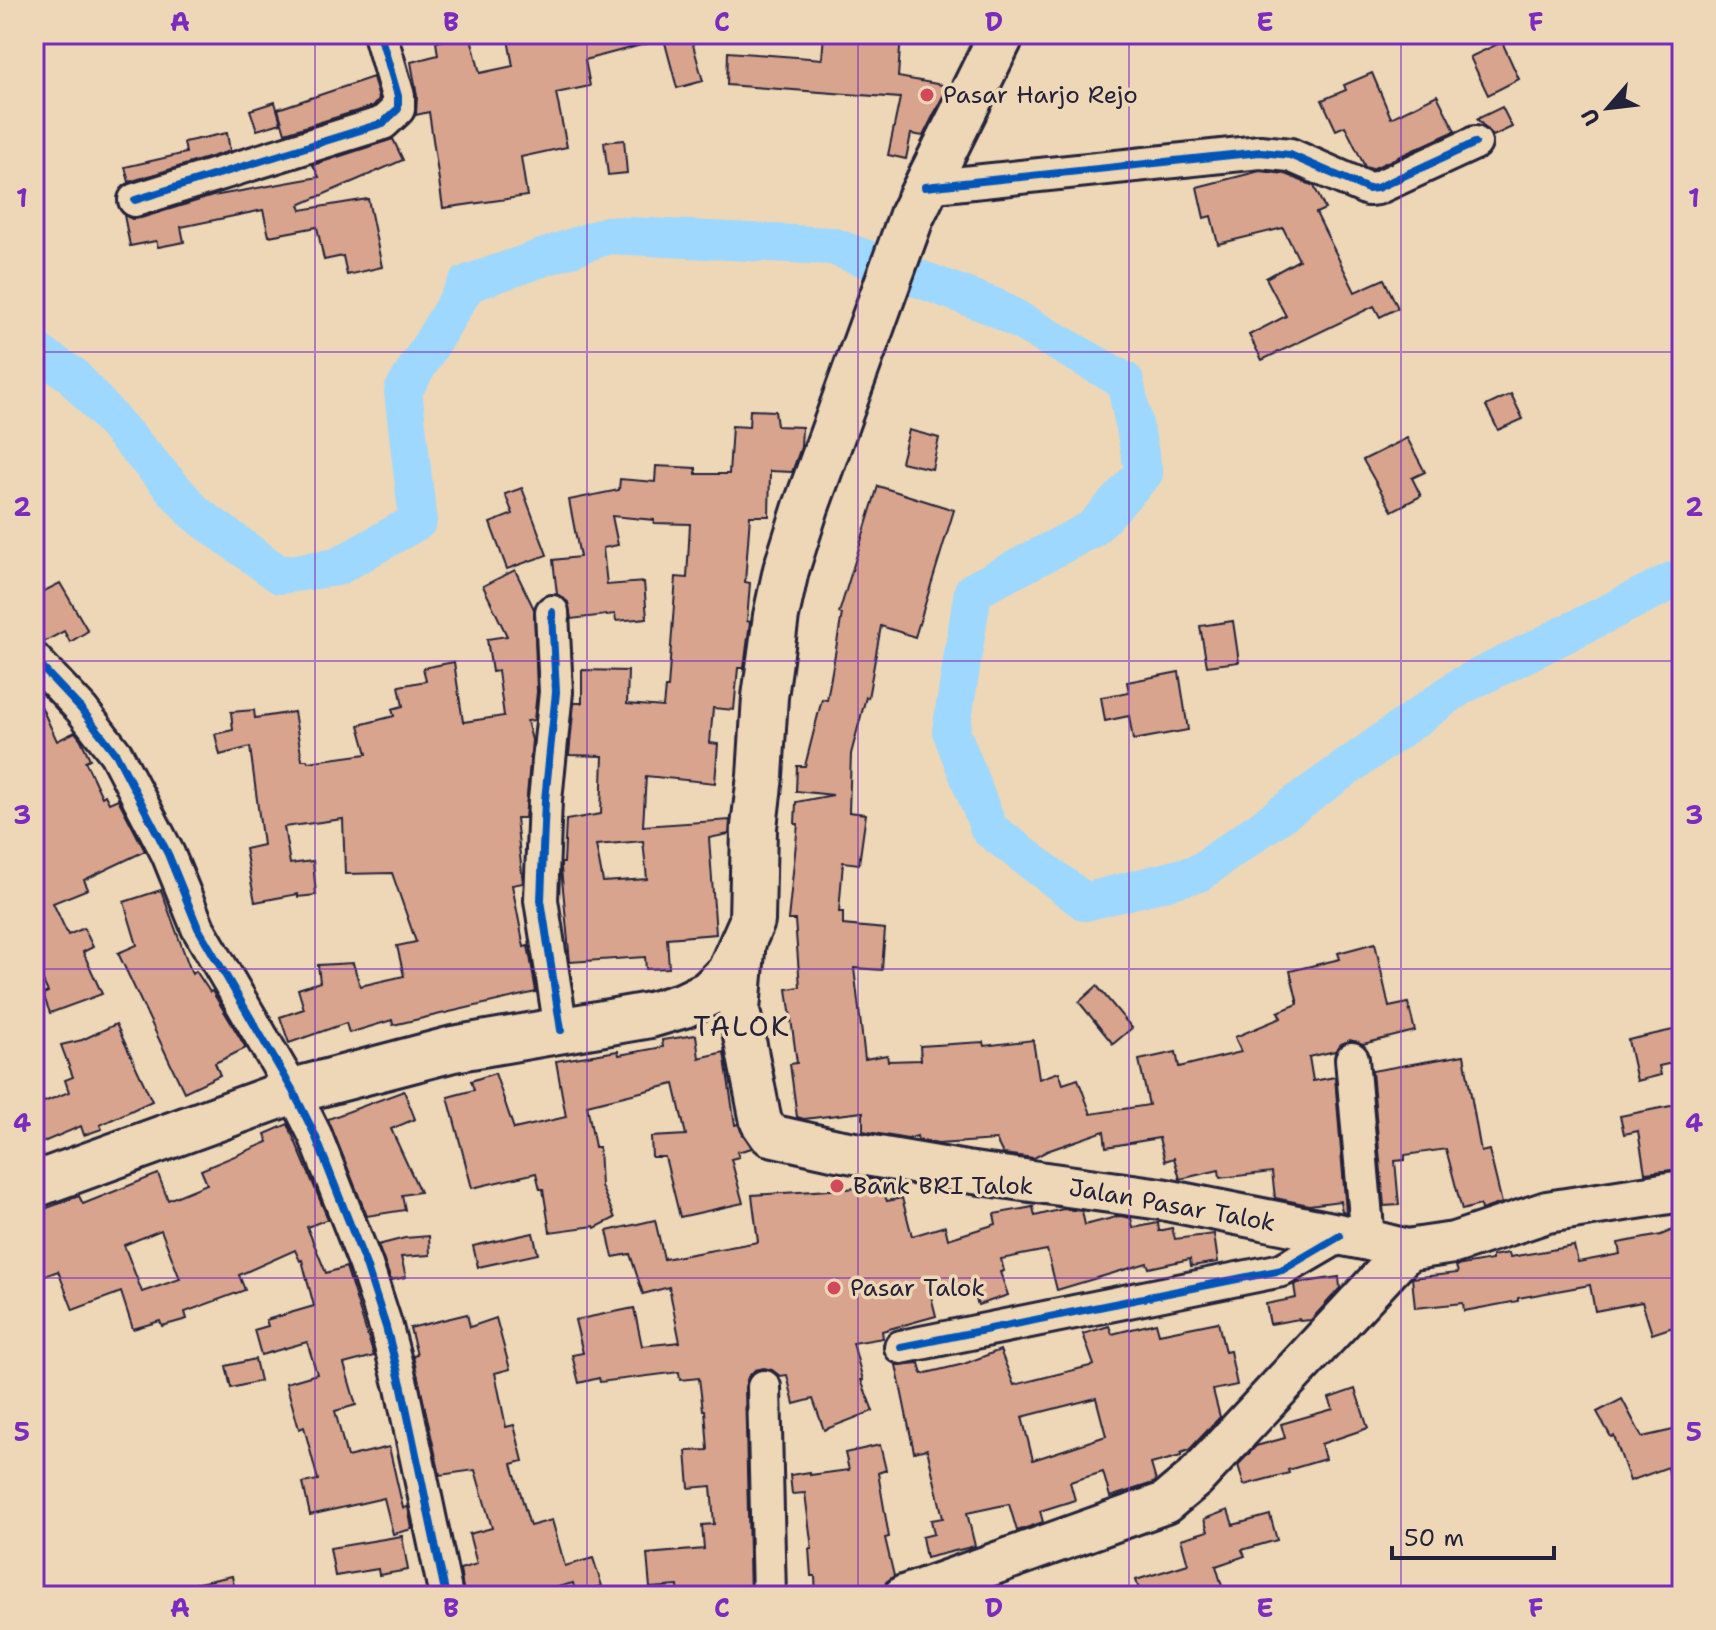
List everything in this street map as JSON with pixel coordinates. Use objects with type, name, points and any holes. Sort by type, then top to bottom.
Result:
[{"type":"highway","points":[[34,1185],[293,1091],[453,1049],[650,1015],[709,993],[729,973],[752,921],[754,827],[765,697],[786,570],[806,507],[919,201],[1002,34]]},
{"type":"main road","points":[[742,1026],[739,1010],[745,939]]},
{"type":"main road","points":[[689,1003],[713,1006],[742,1026]]},
{"type":"main road","name":"Jalan Pasar Talok","points":[[742,1026],[761,1122],[770,1135],[837,1150],[966,1172],[1161,1199],[1407,1250],[1454,1243],[1547,1212],[1682,1191]]},
{"type":"main road","points":[[904,1596],[1165,1503],[1195,1478],[1407,1250]]},
{"type":"street","points":[[135,200],[383,123],[398,109],[398,96],[380,34]]},
{"type":"street","points":[[919,201],[1260,152],[1290,155],[1368,189],[1377,188],[1475,143]]},
{"type":"street","points":[[552,612],[556,692],[545,800],[541,900],[561,1030]]},
{"type":"street","points":[[34,659],[82,710],[116,754],[168,854],[198,928],[293,1091],[315,1135],[361,1250],[386,1327],[446,1596]]},
{"type":"street","points":[[901,1347],[1282,1270],[1354,1238],[1352,1059]]},
{"type":"street","points":[[764,1387],[769,1596]]},
{"type":"building","points":[[470,34],[480,73],[513,66],[507,34],[690,34],[703,81],[677,88],[664,39],[585,60],[590,86],[556,93],[567,147],[521,157],[527,196],[443,208],[429,112],[416,115],[417,96],[411,62],[438,55],[436,42]]},
{"type":"building","points":[[824,34],[901,34],[898,77],[948,86],[923,136],[911,134],[906,159],[888,155],[900,98],[727,85],[728,52],[822,59]]},
{"type":"building","points":[[1502,42],[1519,79],[1488,95],[1470,57]]},
{"type":"building","points":[[1372,73],[1391,118],[1437,95],[1455,131],[1372,169],[1365,167],[1345,126],[1336,130],[1322,100],[1346,90],[1344,85]]},
{"type":"building","points":[[373,77],[379,99],[373,106],[285,133],[278,109]]},
{"type":"building","points":[[275,102],[281,123],[257,130],[250,110]]},
{"type":"building","points":[[1502,107],[1512,127],[1493,136],[1477,119]]},
{"type":"building","points":[[227,133],[230,151],[129,182],[125,167],[186,153],[184,142]]},
{"type":"building","points":[[393,139],[403,160],[299,205],[301,210],[368,199],[382,267],[347,275],[343,256],[324,260],[317,227],[269,236],[263,210],[181,227],[184,242],[158,247],[156,241],[130,246],[124,215],[132,219],[141,218],[213,196],[319,177],[313,165]]},
{"type":"building","points":[[624,140],[627,173],[608,175],[604,142]]},
{"type":"building","points":[[1260,171],[1285,174],[1314,186],[1325,209],[1316,213],[1355,292],[1384,279],[1398,308],[1380,317],[1374,306],[1262,360],[1249,335],[1286,316],[1266,278],[1299,260],[1283,228],[1218,244],[1211,216],[1204,218],[1197,187]]},
{"type":"building","points":[[1511,394],[1523,419],[1498,430],[1486,406]]},
{"type":"building","points":[[750,410],[775,411],[777,426],[802,427],[801,447],[792,472],[770,471],[769,516],[750,516],[745,582],[750,583],[747,621],[750,622],[744,668],[738,668],[734,710],[713,708],[710,743],[718,744],[715,783],[646,776],[643,826],[730,820],[729,834],[709,838],[716,934],[667,938],[669,968],[646,969],[645,957],[570,962],[561,868],[561,863],[564,863],[566,820],[601,814],[603,756],[569,755],[574,703],[582,703],[582,670],[628,671],[627,704],[663,707],[665,688],[668,688],[676,577],[687,578],[690,524],[654,523],[654,520],[612,516],[618,545],[603,548],[607,585],[644,582],[647,618],[616,621],[615,614],[571,619],[568,602],[557,594],[553,560],[580,557],[569,500],[619,490],[620,479],[655,482],[656,466],[696,468],[696,474],[729,474],[732,426],[749,427]],"holes":[[[643,841],[647,879],[603,882],[596,845]]]},
{"type":"building","points":[[909,430],[939,438],[932,469],[901,462]]},
{"type":"building","points":[[1407,438],[1425,472],[1412,478],[1421,496],[1392,511],[1363,460]]},
{"type":"building","points":[[878,486],[954,510],[915,637],[881,626],[868,698],[851,754],[849,812],[866,814],[859,864],[843,862],[839,912],[843,912],[843,925],[885,929],[882,970],[854,968],[865,1059],[887,1055],[888,1061],[921,1060],[920,1046],[983,1042],[984,1046],[1033,1040],[1039,1079],[1059,1072],[1063,1084],[1078,1079],[1091,1114],[1149,1105],[1139,1060],[1176,1052],[1179,1067],[1241,1052],[1235,1037],[1281,1018],[1278,1012],[1298,1004],[1290,971],[1340,959],[1338,953],[1375,943],[1389,1007],[1408,1003],[1415,1031],[1363,1044],[1350,1040],[1335,1051],[1309,1057],[1313,1081],[1335,1077],[1346,1212],[1342,1211],[1340,1201],[1309,1205],[1275,1198],[1272,1172],[1220,1178],[1219,1170],[1180,1179],[1174,1158],[1165,1161],[1159,1138],[1106,1147],[1104,1131],[1034,1158],[1003,1154],[996,1140],[938,1144],[918,1140],[917,1136],[907,1139],[863,1131],[863,1112],[804,1119],[797,1117],[790,1064],[797,1063],[787,989],[800,987],[795,920],[788,920],[798,824],[795,824],[796,802],[833,795],[796,791],[797,766],[805,766],[822,699],[827,700],[842,614],[839,613]]},
{"type":"building","points":[[522,488],[547,555],[507,569],[490,523],[513,514],[505,494]]},
{"type":"building","points":[[515,570],[534,609],[537,692],[534,720],[527,721],[532,740],[525,818],[516,818],[523,883],[512,885],[536,992],[393,1025],[392,1020],[349,1033],[346,1023],[289,1043],[280,1017],[304,1009],[298,989],[320,982],[318,965],[353,963],[360,986],[404,976],[397,946],[416,942],[392,873],[345,874],[343,819],[284,827],[290,864],[313,861],[316,895],[298,897],[298,894],[255,902],[245,849],[263,845],[250,747],[220,755],[215,734],[233,730],[231,712],[254,710],[255,718],[294,712],[302,760],[308,762],[367,754],[359,725],[394,716],[392,709],[403,706],[399,686],[426,681],[423,668],[454,662],[463,722],[504,716],[498,671],[492,672],[487,639],[507,636],[483,586]]},
{"type":"building","points":[[60,583],[88,631],[70,642],[64,631],[44,642],[34,625],[34,596]]},
{"type":"building","points":[[1233,621],[1239,662],[1207,666],[1200,626]]},
{"type":"building","points":[[1179,672],[1188,730],[1133,740],[1129,716],[1105,721],[1101,697],[1129,692],[1127,682]]},
{"type":"building","points":[[34,691],[57,741],[75,732],[81,740],[90,759],[85,761],[102,797],[105,795],[109,803],[118,799],[145,851],[84,880],[88,889],[53,903],[68,935],[84,928],[93,947],[83,952],[102,994],[50,1013],[43,994],[48,992],[34,962]]},
{"type":"building","points":[[161,890],[192,974],[196,971],[212,991],[246,1048],[215,1063],[220,1075],[184,1092],[118,953],[137,945],[124,902]]},
{"type":"building","points":[[1097,986],[1132,1028],[1113,1044],[1079,1002]]},
{"type":"building","points":[[116,1024],[152,1101],[100,1125],[102,1129],[84,1135],[81,1126],[34,1146],[34,1106],[69,1092],[65,1080],[73,1077],[61,1045],[82,1040]]},
{"type":"building","points":[[1682,1028],[1682,1061],[1659,1066],[1661,1075],[1637,1081],[1628,1040]]},
{"type":"building","points":[[696,1035],[699,1058],[724,1052],[735,1125],[738,1124],[752,1148],[737,1152],[739,1157],[731,1159],[743,1203],[680,1217],[665,1157],[652,1157],[651,1137],[686,1135],[674,1084],[587,1105],[595,1147],[599,1147],[601,1186],[615,1218],[595,1228],[550,1232],[543,1189],[540,1189],[536,1173],[472,1188],[448,1097],[474,1090],[471,1081],[495,1073],[514,1129],[566,1117],[556,1061],[663,1047],[662,1040]]},
{"type":"building","points":[[1464,1055],[1481,1152],[1489,1150],[1502,1203],[1481,1210],[1480,1205],[1462,1210],[1446,1149],[1405,1155],[1405,1160],[1395,1161],[1399,1205],[1384,1206],[1372,1071]]},
{"type":"building","points":[[404,1091],[415,1119],[391,1129],[420,1192],[402,1195],[405,1210],[367,1216],[328,1119]]},
{"type":"building","points":[[1676,1105],[1682,1137],[1682,1169],[1645,1173],[1638,1131],[1624,1134],[1620,1116]]},
{"type":"building","points":[[288,1124],[328,1219],[307,1227],[326,1273],[346,1267],[374,1356],[344,1364],[356,1405],[335,1411],[347,1457],[389,1447],[403,1508],[408,1507],[412,1529],[393,1534],[384,1498],[310,1515],[303,1483],[318,1480],[304,1427],[299,1429],[286,1383],[317,1374],[307,1342],[261,1355],[254,1330],[268,1326],[266,1320],[314,1306],[302,1260],[295,1250],[239,1275],[245,1290],[185,1312],[187,1319],[162,1326],[160,1321],[133,1329],[121,1292],[73,1310],[58,1271],[34,1280],[34,1221],[41,1218],[39,1211],[79,1196],[83,1204],[158,1174],[168,1200],[207,1184],[201,1170],[268,1142],[265,1134]],"holes":[[[161,1230],[180,1279],[142,1292],[124,1245]]]},
{"type":"building","points":[[870,1179],[879,1181],[887,1201],[902,1198],[912,1236],[945,1226],[948,1239],[996,1224],[994,1214],[1033,1207],[1035,1216],[1063,1209],[1082,1211],[1085,1225],[1120,1216],[1131,1218],[1133,1228],[1158,1223],[1159,1231],[1172,1228],[1175,1239],[1214,1234],[1218,1262],[1191,1266],[1190,1259],[1149,1268],[1147,1263],[1057,1290],[1047,1250],[1001,1259],[1004,1271],[1000,1272],[1008,1295],[978,1305],[970,1284],[931,1296],[936,1316],[882,1331],[883,1338],[853,1343],[861,1380],[873,1411],[824,1430],[813,1399],[794,1404],[787,1375],[780,1376],[764,1368],[755,1370],[748,1377],[745,1387],[750,1596],[679,1596],[678,1586],[650,1588],[647,1554],[704,1549],[702,1525],[714,1524],[711,1486],[689,1488],[686,1451],[708,1450],[705,1410],[699,1378],[680,1380],[679,1372],[600,1382],[599,1378],[579,1383],[572,1355],[583,1353],[575,1320],[634,1308],[642,1346],[680,1342],[669,1287],[643,1294],[630,1254],[613,1257],[607,1231],[655,1220],[664,1259],[758,1242],[752,1195],[859,1188],[857,1183]]},
{"type":"building","points":[[1682,1226],[1682,1324],[1652,1334],[1642,1302],[1595,1311],[1590,1285],[1464,1311],[1463,1303],[1415,1308],[1412,1278],[1458,1273],[1456,1266],[1492,1260],[1492,1256],[1509,1253],[1510,1257],[1574,1246],[1578,1262],[1620,1254],[1618,1243],[1661,1235]]},
{"type":"building","points":[[533,1233],[538,1254],[478,1267],[473,1246]]},
{"type":"building","points":[[429,1236],[430,1255],[401,1257],[406,1277],[391,1280],[378,1245]]},
{"type":"building","points":[[1339,1277],[1340,1288],[1311,1320],[1270,1324],[1266,1304],[1296,1298],[1294,1285],[1298,1283]]},
{"type":"building","points":[[467,1314],[470,1327],[496,1318],[510,1369],[495,1373],[506,1427],[514,1425],[523,1461],[512,1464],[530,1526],[552,1520],[565,1566],[593,1558],[602,1586],[576,1594],[573,1583],[539,1592],[540,1596],[464,1596],[460,1569],[477,1564],[469,1534],[492,1528],[475,1470],[440,1475],[413,1356],[417,1355],[410,1328]]},
{"type":"building","points":[[1218,1322],[1225,1352],[1230,1351],[1237,1385],[1213,1390],[1220,1417],[1189,1450],[1181,1456],[1151,1464],[1156,1481],[1153,1483],[1110,1497],[1103,1472],[1070,1482],[1075,1500],[1040,1511],[1043,1522],[1017,1531],[1009,1504],[967,1513],[975,1546],[926,1558],[922,1537],[934,1534],[931,1520],[943,1518],[927,1449],[914,1452],[896,1365],[919,1363],[922,1374],[964,1364],[1000,1350],[1014,1385],[1094,1365],[1083,1334],[1109,1326],[1112,1334],[1156,1323],[1159,1334]],"holes":[[[1096,1398],[1106,1436],[1033,1460],[1022,1417]]]},
{"type":"building","points":[[255,1359],[260,1381],[231,1388],[226,1366]]},
{"type":"building","points":[[1355,1389],[1368,1428],[1321,1444],[1325,1459],[1244,1485],[1238,1465],[1256,1446],[1285,1438],[1281,1424],[1333,1409],[1329,1398]]},
{"type":"building","points":[[1622,1399],[1642,1437],[1682,1428],[1682,1498],[1675,1499],[1668,1467],[1630,1481],[1614,1436],[1611,1437],[1597,1412]]},
{"type":"building","points":[[880,1445],[886,1470],[878,1473],[889,1537],[885,1538],[894,1576],[886,1582],[882,1596],[816,1596],[815,1576],[811,1576],[809,1549],[812,1549],[805,1493],[792,1494],[790,1475],[849,1470],[845,1453]]},
{"type":"building","points":[[1228,1510],[1233,1525],[1270,1515],[1277,1540],[1242,1550],[1245,1556],[1216,1566],[1225,1596],[1141,1596],[1136,1580],[1188,1564],[1181,1539],[1208,1531],[1204,1519]]},
{"type":"building","points":[[402,1536],[408,1570],[379,1575],[378,1569],[335,1576],[330,1548]]},
{"type":"building","points":[[232,1576],[236,1596],[175,1596],[174,1588]]},
{"type":"waterway","points":[[34,350],[72,375],[195,513],[280,575],[337,567],[418,521],[403,391],[467,284],[608,235],[832,246],[997,308],[1125,381],[1144,473],[1092,529],[973,591],[951,731],[989,829],[1085,902],[1199,873],[1461,686],[1672,581],[1682,580]]},
{"type":"cycle path","points":[[135,200],[383,123],[398,109],[398,96],[380,34]]},
{"type":"cycle path","points":[[925,187],[1260,152],[1290,155],[1368,189],[1377,188],[1475,143]]},
{"type":"cycle path","points":[[552,612],[556,692],[545,800],[541,900],[561,1030]]},
{"type":"cycle path","points":[[34,659],[82,710],[116,754],[168,854],[198,928],[293,1091],[315,1135],[366,1265],[386,1327],[446,1596]]},
{"type":"cycle path","points":[[901,1347],[1282,1270],[1340,1236]]},
{"type":"place","name":"Pasar Harjo Rejo","points":[[927,95]]},
{"type":"place","name":"Bank BRI Talok","points":[[837,1186]]},
{"type":"place","name":"Pasar Talok","points":[[834,1288]]},
{"type":"district","name":"TALOK","points":[[742,1026]]}]
